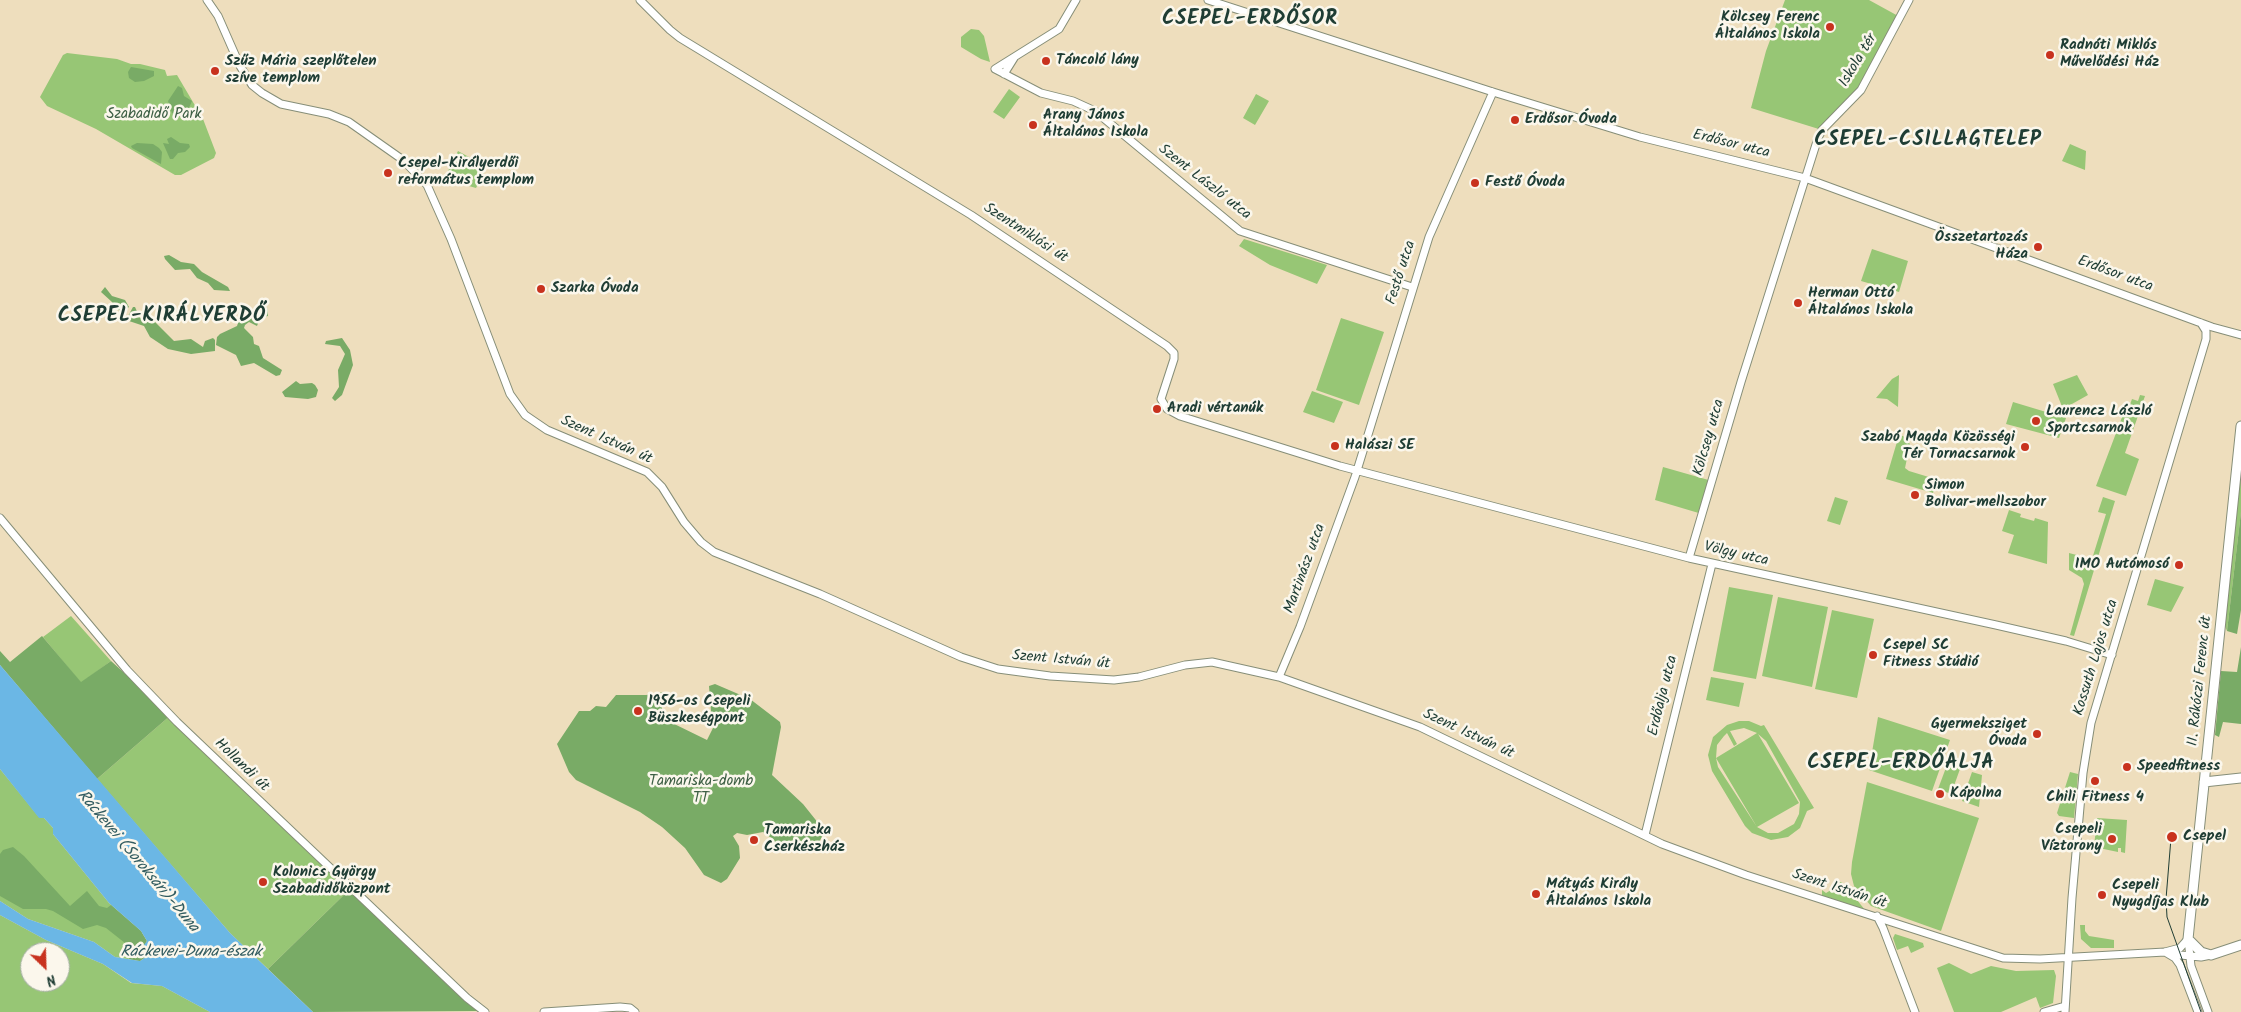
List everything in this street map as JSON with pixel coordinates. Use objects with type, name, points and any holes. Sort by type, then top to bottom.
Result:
[{"type":"main road","name":"II. Rákóczi Ferenc út","points":[[2188,939],[2241,426]]},
{"type":"main road","points":[[2204,782],[2241,778]]},
{"type":"main road","points":[[2188,939],[2201,952],[2212,955],[2241,945]]},
{"type":"street","name":"Szent István út","points":[[207,0],[218,16],[240,66],[252,85],[281,104],[329,114],[349,122],[402,160],[427,185],[451,239],[510,394],[525,415],[546,430],[647,472],[662,487],[684,522],[701,542],[714,552],[820,594],[961,657],[998,670],[1041,676],[1114,680],[1139,677],[1185,665],[1212,662],[1279,677],[1420,727],[1644,835],[1746,875],[2003,958],[2015,960],[2165,952],[2180,948],[2188,939]]},
{"type":"street","name":"Szentmiklósi út","points":[[640,0],[680,38],[971,215],[1167,346],[1174,353],[1174,359],[1160,399],[1170,412],[1272,446],[1357,469]]},
{"type":"street","points":[[1004,74],[1015,56],[1059,29],[1076,0]]},
{"type":"street","name":"Erdősor utca","points":[[1208,0],[1493,92],[1640,137],[1805,178],[2201,323],[2241,335]]},
{"type":"street","name":"Iskola tér","points":[[1805,178],[1822,130],[1861,90],[1910,0]]},
{"type":"street","name":"Szent László utca","points":[[1015,56],[994,69],[1041,92],[1073,101],[1095,111],[1240,231],[1412,287]]},
{"type":"street","name":"Festő utca","points":[[1357,469],[1429,237],[1493,92]]},
{"type":"street","name":"Kölcsey utca","points":[[1689,558],[1805,178]]},
{"type":"street","name":"Kossuth Lajos utca","points":[[2065,1009],[2083,773],[2091,723],[2205,342],[2207,332],[2201,323]]},
{"type":"street","points":[[2205,342],[2215,332],[2224,331]]},
{"type":"street","name":"Martinász utca","points":[[1279,677],[1300,627],[1357,469]]},
{"type":"street","name":"Völgy utca","points":[[1357,469],[1712,564],[2004,627],[2112,655]]},
{"type":"street","name":"Hollandi út","points":[[0,518],[127,670],[177,722],[467,998],[485,1012]]},
{"type":"street","name":"Erdőalja utca","points":[[1644,835],[1712,564]]},
{"type":"street","points":[[1876,916],[1889,942],[1915,1012]]},
{"type":"street","points":[[1889,942],[1892,928],[1904,925]]},
{"type":"street","name":"II. Rákóczi Ferenc út","points":[[2180,966],[2186,956],[2188,939]]},
{"type":"street","name":"Szent István út","points":[[2165,952],[2201,957],[2212,955]]},
{"type":"street","points":[[2165,952],[2175,958],[2180,966],[2198,1012]]},
{"type":"street","points":[[2186,956],[2208,1012]]},
{"type":"street","points":[[2194,973],[2195,963],[2201,957]]},
{"type":"street","points":[[544,1012],[608,1009],[622,1011],[630,1008],[635,1012]]},
{"type":"street","points":[[2044,1012],[2065,1009]]},
{"type":"green space","points":[[1785,0],[1869,0],[1900,17],[1870,76],[1822,130],[1751,108],[1766,51]]},
{"type":"green space","points":[[971,29],[979,30],[984,36],[990,62],[961,47],[961,37]]},
{"type":"green space","name":"Szabadidő Park","points":[[67,53],[117,59],[131,64],[140,64],[165,70],[167,76],[177,75],[203,119],[216,153],[214,158],[181,175],[175,175],[96,129],[47,106],[40,97],[63,55]]},
{"type":"green space","points":[[131,67],[154,71],[154,76],[144,81],[135,82],[129,78],[128,72]]},
{"type":"green space","points":[[178,86],[182,88],[184,96],[192,101],[188,110],[177,115],[172,113],[168,101]]},
{"type":"green space","points":[[1009,89],[1020,97],[1004,119],[993,112]]},
{"type":"green space","points":[[1256,94],[1269,101],[1255,125],[1243,118]]},
{"type":"green space","points":[[171,137],[180,143],[189,144],[190,147],[185,152],[178,153],[173,159],[170,159],[163,143],[169,144],[167,139]]},
{"type":"green space","points":[[137,143],[153,144],[159,148],[162,152],[161,164],[132,148],[131,146]]},
{"type":"green space","points":[[2070,144],[2086,151],[2085,170],[2062,161]]},
{"type":"green space","points":[[458,151],[487,167],[476,188],[444,179]]},
{"type":"green space","points":[[1244,239],[1327,265],[1317,284],[1270,265],[1239,246]]},
{"type":"green space","points":[[1872,249],[1908,261],[1899,292],[1861,281]]},
{"type":"green space","points":[[169,255],[181,262],[194,264],[202,272],[228,287],[230,291],[214,290],[208,283],[197,278],[190,269],[175,270],[165,259],[164,256]]},
{"type":"green space","points":[[105,287],[112,296],[125,300],[129,307],[122,312],[115,308],[112,302],[101,292]]},
{"type":"green space","points":[[133,307],[135,307],[140,318],[155,322],[174,341],[191,339],[203,347],[205,341],[213,338],[215,340],[215,351],[191,354],[168,349],[150,337],[144,326],[129,321],[127,318]]},
{"type":"green space","points":[[256,307],[267,307],[268,316],[260,318],[257,326],[249,322],[244,328],[253,337],[254,344],[259,346],[263,358],[282,370],[280,375],[276,376],[254,363],[241,366],[236,355],[216,345],[217,337],[220,334],[237,326],[240,317],[251,314]]},
{"type":"green space","points":[[1341,318],[1384,332],[1359,405],[1316,390]]},
{"type":"green space","points":[[342,338],[350,350],[353,365],[342,395],[335,401],[332,398],[339,387],[338,370],[345,354],[340,346],[325,344],[326,341]]},
{"type":"green space","points":[[1899,375],[1898,407],[1887,399],[1876,398],[1892,379]]},
{"type":"green space","points":[[2077,375],[2088,395],[2063,409],[2053,384]]},
{"type":"green space","points":[[296,381],[300,384],[312,383],[315,385],[318,390],[316,397],[308,399],[285,397],[282,392]]},
{"type":"green space","points":[[1312,391],[1343,402],[1334,423],[1303,412]]},
{"type":"green space","points":[[2140,395],[2145,396],[2125,453],[2139,459],[2126,496],[2096,486],[2124,412],[2127,413],[2132,399],[2138,401]]},
{"type":"green space","name":"Laurencz László Sportcsarnok","points":[[2013,402],[2066,418],[2059,438],[2006,424]]},
{"type":"green space","points":[[1899,435],[1903,436],[1910,444],[1905,468],[1932,478],[1936,485],[1933,493],[1886,479]]},
{"type":"green space","points":[[2241,464],[2241,512],[2227,631],[2224,624]]},
{"type":"green space","points":[[1663,467],[1712,481],[1702,514],[1655,500]]},
{"type":"green space","points":[[1835,497],[1848,501],[1840,525],[1827,521]]},
{"type":"green space","points":[[2103,497],[2115,501],[2074,636],[2070,635],[2084,584],[2082,578],[2069,570],[2069,553],[2092,559],[2106,514],[2098,512]]},
{"type":"green space","points":[[2009,510],[2021,514],[2020,517],[2034,521],[2035,518],[2048,522],[2047,564],[2008,553],[2014,535],[2002,531]]},
{"type":"green space","points":[[2241,512],[2241,610],[2237,634],[2227,631]]},
{"type":"green space","points":[[2155,579],[2184,587],[2171,612],[2147,605]]},
{"type":"green space","points":[[1729,587],[1773,595],[1756,679],[1713,671]]},
{"type":"green space","points":[[1778,597],[1828,607],[1812,687],[1762,676]]},
{"type":"green space","points":[[1832,610],[1874,619],[1857,698],[1815,689]]},
{"type":"green space","points":[[71,616],[111,661],[81,683],[43,637]]},
{"type":"green space","points":[[42,636],[81,682],[111,661],[171,715],[97,779],[0,665],[0,651],[10,662]]},
{"type":"green space","points":[[2241,647],[2241,724],[2223,722],[2219,737],[2215,735],[2221,671],[2237,672]]},
{"type":"green space","points":[[1711,677],[1744,683],[1739,707],[1706,700]]},
{"type":"green space","name":"Tamariska-domb TT","points":[[715,684],[750,699],[780,722],[781,727],[772,775],[803,804],[823,829],[823,835],[818,844],[779,851],[774,840],[763,832],[747,835],[737,833],[733,836],[739,846],[740,858],[727,879],[721,883],[704,875],[685,848],[662,827],[640,812],[576,780],[569,772],[557,744],[579,711],[590,711],[596,706],[606,707],[616,695],[646,695],[664,692],[667,705],[662,706],[662,718],[707,740],[715,724],[708,720],[711,711],[709,686]]},
{"type":"green space","points":[[171,715],[352,887],[268,969],[230,933],[97,779]]},
{"type":"green space","points":[[1878,717],[1950,740],[1932,791],[1869,770]]},
{"type":"green space","points":[[1739,721],[1749,721],[1761,726],[1764,725],[1814,808],[1807,811],[1800,828],[1788,837],[1771,840],[1752,833],[1745,826],[1712,771],[1708,755],[1713,737],[1727,725]],"holes":[[[1744,728],[1757,733],[1716,758],[1717,745],[1727,733],[1734,746],[1737,744],[1730,731]],[[1758,734],[1766,741],[1800,802],[1799,814],[1794,824],[1778,833],[1768,833],[1757,827],[1799,803]],[[1716,758],[1757,827],[1718,767]]]},
{"type":"green space","points":[[1947,765],[1960,769],[1951,794],[1938,789]]},
{"type":"green space","points":[[0,769],[39,817],[44,818],[53,828],[53,834],[109,903],[141,931],[148,948],[140,961],[115,957],[94,942],[28,919],[0,901]]},
{"type":"green space","points":[[1972,772],[1982,775],[1979,807],[1962,801]]},
{"type":"green space","points":[[2070,772],[2078,774],[2074,818],[2059,816],[2057,813]]},
{"type":"green space","points":[[1867,782],[1979,818],[1941,931],[1871,906],[1854,886],[1851,874],[1852,862]]},
{"type":"green space","points":[[2097,818],[2127,820],[2125,853],[2121,852],[2121,848],[2118,848],[2118,852],[2094,847]]},
{"type":"green space","points":[[13,847],[24,856],[70,906],[87,891],[99,906],[107,908],[111,905],[141,931],[147,941],[139,952],[142,955],[147,951],[149,955],[140,961],[129,959],[125,954],[125,943],[106,928],[97,925],[83,929],[53,911],[46,909],[23,909],[0,896],[0,854],[3,850]]},
{"type":"green space","points":[[1841,882],[1865,910],[1822,897],[1822,890],[1826,893],[1836,887],[1834,883]]},
{"type":"green space","points":[[352,887],[477,1011],[313,1012],[268,969]]},
{"type":"green space","points":[[0,915],[51,942],[20,942],[20,992],[70,992],[70,950],[103,964],[131,983],[162,986],[210,1012],[0,1012]]},
{"type":"green space","points":[[2080,925],[2085,925],[2085,931],[2089,936],[2114,940],[2114,948],[2091,948],[2081,939]]},
{"type":"green space","points":[[1895,934],[1923,943],[1924,947],[1911,953],[1908,946],[1897,950],[1893,938]]},
{"type":"green space","points":[[1949,963],[1971,974],[1991,966],[2016,971],[2054,970],[2056,976],[2053,1003],[2040,1008],[2036,997],[2001,1012],[1954,1012],[1937,968]]},
{"type":"water","name":"Ráckevei-Duna-észak","points":[[0,665],[230,933],[313,1012],[210,1012],[162,986],[132,983],[103,964],[70,950],[70,942],[51,942],[0,915],[0,901],[28,919],[94,942],[115,957],[140,961],[149,955],[144,945],[147,941],[141,931],[109,903],[53,834],[53,828],[44,818],[39,818],[0,769]]},
{"type":"tram line","points":[[2171,838],[2166,899],[2167,917],[2201,1012]]},
{"type":"place","name":"Kölcsey Ferenc Általános Iskola","points":[[1830,27]]},
{"type":"place","name":"Radnóti Miklós Művelődési Ház","points":[[2050,55]]},
{"type":"place","name":"Táncoló lány","points":[[1046,61]]},
{"type":"place","name":"Szűz Mária szeplőtelen szíve templom","points":[[215,71]]},
{"type":"place","name":"Erdősor Óvoda","points":[[1515,120]]},
{"type":"place","name":"Arany János Általános Iskola","points":[[1033,125]]},
{"type":"place","name":"Csepel-Királyerdői református templom","points":[[388,173]]},
{"type":"place","name":"Festő Óvoda","points":[[1475,183]]},
{"type":"place","name":"Összetartozás Háza","points":[[2038,247]]},
{"type":"place","name":"Szarka Óvoda","points":[[541,289]]},
{"type":"place","name":"Herman Ottó Általános Iskola","points":[[1798,303]]},
{"type":"place","name":"Aradi vértanúk","points":[[1157,409]]},
{"type":"place","name":"Laurencz László Sportcsarnok","points":[[2036,421]]},
{"type":"place","name":"Halászi SE","points":[[1335,446]]},
{"type":"place","name":"Szabó Magda Közösségi Tér Tornacsarnok","points":[[2025,447]]},
{"type":"place","name":"Simon Bolivar-mellszobor","points":[[1915,495]]},
{"type":"place","name":"IMO Autómosó","points":[[2179,565]]},
{"type":"place","name":"Csepel SC Fitness Stúdió","points":[[1873,655]]},
{"type":"place","name":"1956-os Csepeli Büszkeségpont","points":[[638,711]]},
{"type":"place","name":"Gyermeksziget Óvoda","points":[[2037,734]]},
{"type":"place","name":"Speedfitness","points":[[2127,767]]},
{"type":"place","name":"Chili Fitness 4","points":[[2095,781]]},
{"type":"place","name":"Kápolna","points":[[1940,794]]},
{"type":"place","name":"Csepel","points":[[2172,837]]},
{"type":"place","name":"Csepeli Víztorony","points":[[2112,839]]},
{"type":"place","name":"Tamariska Cserkészház","points":[[754,840]]},
{"type":"place","name":"Kolonics György Szabadidőközpont","points":[[263,882]]},
{"type":"place","name":"Mátyás Király Általános Iskola","points":[[1536,894]]},
{"type":"place","name":"Csepeli Nyugdíjas Klub","points":[[2102,895]]},
{"type":"district","name":"CSEPEL-ERDŐSOR","points":[[1250,21]]},
{"type":"district","name":"CSEPEL-CSILLAGTELEP","points":[[1928,142]]},
{"type":"district","name":"CSEPEL-KIRÁLYERDŐ","points":[[162,318]]},
{"type":"district","name":"CSEPEL-ERDŐALJA","points":[[1901,765]]},
{"type":"water label","name":"Ráckevei (Soroksári)-Duna","points":[[137,862]]}]
